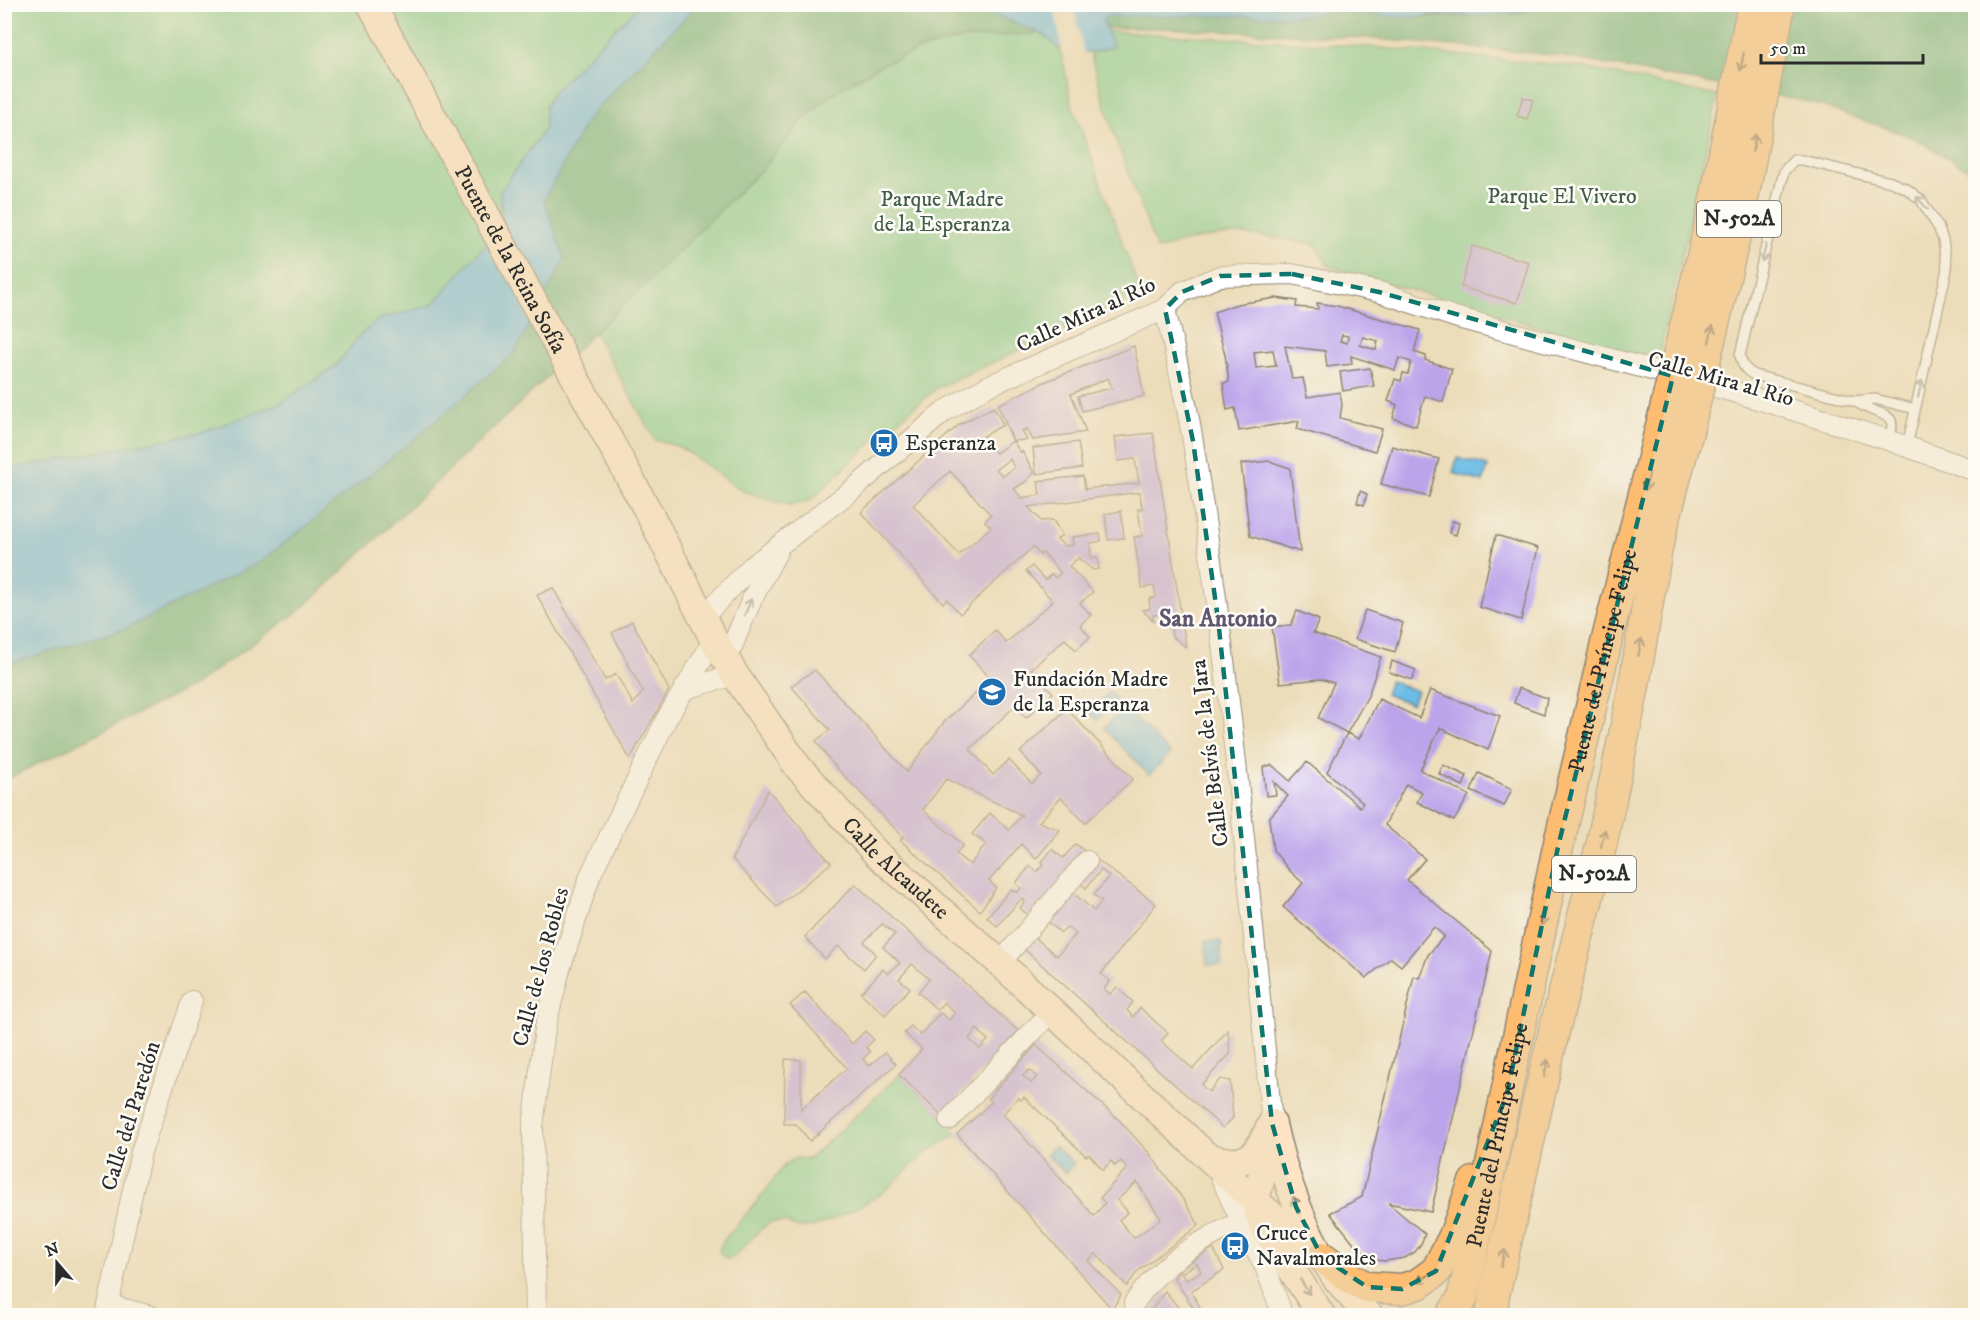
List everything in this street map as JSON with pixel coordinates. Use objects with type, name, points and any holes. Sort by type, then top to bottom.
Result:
[{"type":"main road","name":"Puente de la Reina Sofía","points":[[371,4],[649,513]]},
{"type":"main road","name":"Puente del Príncipe Felipe","points":[[1491,1316],[1555,1027],[1602,842],[1633,691],[1711,220],[1753,4]]},
{"type":"main road","name":"Puente del Príncipe Felipe","points":[[1451,1316],[1462,1299],[1468,1274],[1558,847],[1610,631],[1739,220],[1780,4]]},
{"type":"main road","name":"Calle Alcaudete","points":[[649,513],[719,649],[798,767],[875,852],[1000,963],[1212,1160],[1248,1211],[1263,1224],[1322,1316]]},
{"type":"main road","points":[[1272,1123],[1280,1158],[1296,1207],[1322,1257],[1367,1287],[1402,1289],[1418,1284],[1436,1271],[1454,1236],[1507,1094]]},
{"type":"main road","points":[[1212,1160],[1228,1162],[1246,1159],[1259,1150],[1272,1123]]},
{"type":"main road","points":[[1248,1211],[1267,1158],[1272,1123]]},
{"type":"main road","name":"Calle Alcaudete","points":[[1248,1211],[1322,1257],[1335,1278],[1370,1316]]},
{"type":"street","name":"Calle Mira al Río","points":[[719,649],[751,567],[851,491],[945,411],[988,386],[1165,309],[1182,292],[1220,276],[1292,274],[1378,292],[1458,318],[1737,393],[1898,443],[1976,472]]},
{"type":"street","name":"Calle Belvís de la Jara","points":[[1165,309],[1193,441],[1218,619],[1243,816],[1272,1123]]},
{"type":"street","name":"Calle Mira al Río","points":[[1458,318],[1509,343],[1736,405],[1888,452],[1976,472]]},
{"type":"street","points":[[684,689],[719,649],[752,599],[780,547]]},
{"type":"street","name":"Calle de los Robles","points":[[536,1316],[533,1127],[545,1028],[561,969],[590,876],[628,795],[667,717],[684,689],[719,649]]},
{"type":"street","points":[[1000,963],[1087,861]]},
{"type":"street","name":"Calle del Paredón","points":[[107,1310],[141,1152],[192,1001]]},
{"type":"street","points":[[949,1120],[1052,1011]]},
{"type":"street","points":[[1134,1304],[1149,1282],[1176,1258],[1248,1211]]},
{"type":"street","name":"Calle Alcaudete","points":[[1248,1211],[1283,1316]]},
{"type":"street","points":[[107,1310],[151,1316]]},
{"type":"lane","points":[[1794,160],[1891,182],[1907,189],[1920,200],[1938,226],[1943,240],[1947,269],[1915,409],[1898,443],[1886,414],[1854,401],[1754,375],[1745,370],[1741,363],[1740,355],[1784,171],[1794,160]]},
{"type":"lane","points":[[1854,401],[1875,399],[1915,409]]},
{"type":"highlighted area","points":[[1292,274],[1379,292],[1673,376],[1558,847],[1507,1094],[1436,1271],[1402,1289],[1367,1287],[1322,1257],[1296,1207],[1272,1123],[1218,619],[1193,441],[1165,309],[1182,292],[1220,276]]},
{"type":"green space","points":[[1311,4],[1318,12],[1355,11],[1402,17],[1494,16],[1519,13],[1543,4],[1626,5],[1667,10],[1676,4],[1975,5],[1975,181],[1967,169],[1912,137],[1810,102],[1554,55],[1365,38],[1160,28],[1106,28],[960,39],[921,49],[878,66],[835,92],[804,119],[763,168],[632,297],[302,609],[193,686],[5,780],[5,665],[127,628],[565,259],[544,200],[588,118],[697,5]]},
{"type":"green space","points":[[4,5],[640,5],[611,32],[545,107],[545,128],[500,192],[502,219],[485,245],[432,306],[380,319],[359,336],[335,367],[279,404],[200,433],[5,470]]},
{"type":"green space","name":"Parque El Vivero","points":[[1107,31],[1372,47],[1580,67],[1718,96],[1658,361],[1328,266],[1315,244],[1235,234],[1195,239],[1157,250],[1113,131],[1090,53],[1112,47]]},
{"type":"green space","name":"Parque Madre de la Esperanza","points":[[1040,33],[1057,47],[1062,56],[1071,102],[1141,294],[937,388],[856,456],[816,496],[805,503],[788,505],[743,491],[677,446],[655,440],[594,331],[632,297],[763,168],[804,119],[835,92],[878,66],[921,49],[960,39]]},
{"type":"green space","points":[[899,1075],[940,1113],[957,1134],[927,1152],[880,1195],[841,1216],[813,1227],[798,1228],[785,1222],[771,1222],[735,1256],[728,1259],[722,1256],[719,1250],[724,1240],[765,1192],[785,1164],[796,1158],[809,1159]]},
{"type":"water","points":[[640,4],[697,5],[588,118],[544,200],[565,259],[514,353],[411,442],[262,561],[127,628],[5,665],[4,470],[200,433],[279,404],[335,367],[359,336],[380,319],[432,305],[485,245],[502,219],[500,192],[545,128],[545,107],[553,92]]},
{"type":"water","points":[[972,5],[1543,5],[1516,12],[1479,16],[1407,17],[1330,11],[1306,16],[1108,16],[1103,20],[1113,47],[1090,53],[1057,47],[1044,35]]},
{"type":"water","points":[[1626,5],[1676,5],[1667,10]]},
{"type":"water","points":[[1457,458],[1488,466],[1483,482],[1453,473]]},
{"type":"water","points":[[1390,681],[1417,691],[1412,704],[1385,694]]},
{"type":"water","points":[[1110,692],[1118,701],[1097,720],[1089,711]]},
{"type":"water","points":[[1125,707],[1170,754],[1149,775],[1104,728]]},
{"type":"water","points":[[1206,941],[1221,941],[1222,965],[1207,965]]},
{"type":"water","points":[[1054,1146],[1074,1163],[1065,1173],[1046,1155]]},
{"type":"pier","points":[[1054,5],[1073,5],[1084,54],[1062,50]]},
{"type":"building","points":[[1523,97],[1533,100],[1527,119],[1517,116]]},
{"type":"building","points":[[1472,246],[1529,262],[1517,303],[1461,287]]},
{"type":"building","points":[[1276,298],[1297,301],[1296,307],[1318,309],[1317,303],[1337,306],[1420,330],[1414,352],[1426,356],[1425,360],[1452,369],[1443,402],[1425,396],[1416,426],[1393,418],[1397,405],[1388,401],[1395,379],[1401,381],[1403,373],[1408,374],[1411,362],[1399,358],[1395,370],[1351,356],[1352,364],[1327,367],[1325,351],[1285,346],[1292,379],[1303,378],[1307,397],[1340,392],[1342,405],[1340,418],[1382,429],[1375,451],[1297,429],[1299,421],[1239,431],[1235,408],[1227,410],[1223,383],[1229,382],[1214,312],[1237,304]],"holes":[[[1342,335],[1348,336],[1347,343],[1340,341]],[[1363,337],[1378,341],[1376,350],[1360,345]],[[1273,350],[1276,366],[1256,368],[1254,352]]]},
{"type":"building","points":[[1134,346],[1144,396],[1082,411],[1078,396],[1112,388],[1108,378],[1071,394],[1086,432],[1033,440],[1027,429],[1022,431],[1027,440],[1013,441],[998,405],[1042,383]]},
{"type":"building","points":[[1370,368],[1374,386],[1343,391],[1340,372]]},
{"type":"building","points":[[994,407],[1003,425],[982,437],[996,453],[1013,441],[1020,452],[1022,451],[1034,473],[1027,481],[1014,489],[1022,498],[1040,495],[1038,481],[1083,476],[1085,489],[1139,483],[1135,459],[1118,461],[1115,437],[1153,433],[1186,647],[1172,636],[1169,613],[1153,615],[1154,621],[1142,610],[1150,609],[1149,599],[1156,597],[1154,586],[1142,588],[1134,537],[1142,536],[1138,509],[1142,509],[1140,492],[1028,507],[1041,521],[1053,520],[1062,535],[1057,539],[1065,546],[1073,545],[1072,537],[1100,534],[1101,541],[1090,543],[1091,558],[1097,557],[1099,569],[1093,570],[1078,558],[1069,566],[1093,592],[1080,603],[1091,615],[1080,625],[1090,637],[1076,650],[1065,639],[1031,669],[1053,693],[1026,718],[1015,706],[970,749],[993,775],[1009,760],[1032,784],[1041,775],[1020,752],[1067,709],[1133,779],[1085,823],[1061,797],[1039,822],[1060,830],[1036,859],[1021,844],[989,881],[996,888],[980,911],[900,840],[903,837],[831,762],[816,741],[830,730],[791,686],[815,670],[907,772],[944,722],[991,679],[969,655],[995,630],[1006,643],[1053,601],[1026,571],[1032,566],[1045,580],[1052,574],[1055,578],[1061,573],[1043,553],[1040,555],[1033,547],[960,614],[947,599],[943,603],[861,512],[960,424]],"holes":[[[1010,459],[1014,468],[1003,476],[996,469]],[[950,471],[991,515],[985,521],[991,527],[959,555],[913,505]],[[946,779],[1022,815],[1009,830],[990,813],[972,834],[986,844],[970,865],[956,854],[963,845],[923,810]]]},
{"type":"building","points":[[1078,442],[1082,468],[1036,474],[1033,448]]},
{"type":"building","points":[[1392,446],[1439,459],[1429,497],[1381,484]]},
{"type":"building","points":[[1269,461],[1290,468],[1300,552],[1250,536],[1241,464]]},
{"type":"building","points":[[1360,491],[1367,494],[1364,505],[1357,503]]},
{"type":"building","points":[[1121,511],[1124,538],[1108,540],[1105,514]]},
{"type":"building","points":[[1452,521],[1459,523],[1456,535],[1449,533]]},
{"type":"building","points":[[1496,535],[1538,548],[1521,620],[1479,607]]},
{"type":"building","points":[[553,588],[605,680],[616,674],[633,704],[643,692],[612,633],[632,621],[669,690],[630,759],[537,595]]},
{"type":"building","points":[[1365,610],[1403,623],[1395,652],[1355,639]]},
{"type":"building","points":[[1297,611],[1319,620],[1313,633],[1381,657],[1368,696],[1347,733],[1318,718],[1334,683],[1321,679],[1280,683],[1272,627],[1291,625]]},
{"type":"building","points":[[1392,661],[1416,670],[1412,680],[1389,672]]},
{"type":"building","points":[[1519,688],[1547,698],[1544,714],[1514,703]]},
{"type":"building","points":[[1430,690],[1500,716],[1488,750],[1440,728],[1420,770],[1469,795],[1454,821],[1417,802],[1422,792],[1406,784],[1385,825],[1425,859],[1407,880],[1492,951],[1431,1212],[1388,1203],[1425,1234],[1415,1252],[1405,1258],[1385,1261],[1374,1260],[1357,1247],[1330,1213],[1362,1197],[1414,976],[1419,978],[1428,955],[1444,936],[1434,927],[1401,966],[1391,958],[1366,978],[1283,907],[1303,883],[1273,850],[1269,818],[1288,796],[1274,782],[1276,795],[1266,796],[1263,767],[1272,765],[1290,781],[1307,762],[1360,807],[1363,803],[1327,772],[1347,733],[1359,739],[1379,699],[1419,718]]},
{"type":"building","points":[[1443,765],[1467,776],[1463,786],[1439,774]]},
{"type":"building","points":[[1479,773],[1512,789],[1504,806],[1471,791]]},
{"type":"building","points":[[768,790],[831,863],[777,907],[732,859]]},
{"type":"building","points":[[1076,844],[1087,853],[1031,918],[1020,908],[1025,901],[1022,898],[997,926],[987,917],[1011,889],[1017,893],[1021,888],[1016,883],[1030,866],[1037,872],[1052,849],[1063,858]]},
{"type":"building","points":[[1096,859],[1156,904],[1101,974],[1110,981],[1104,989],[1110,994],[1117,987],[1133,1002],[1127,1010],[1133,1017],[1140,1008],[1168,1033],[1161,1041],[1193,1069],[1228,1030],[1230,1054],[1201,1085],[1209,1092],[1220,1079],[1230,1081],[1233,1118],[1223,1128],[1023,948],[1033,936],[1057,956],[1076,934],[1067,927],[1061,933],[1046,920],[1070,890],[1094,911],[1102,901],[1094,895],[1109,876],[1101,870],[1086,888],[1077,881]]},
{"type":"building","points":[[855,884],[1018,1031],[966,1089],[940,1114],[899,1075],[922,1049],[904,1033],[911,1026],[920,1035],[940,1013],[949,1020],[955,1013],[944,1002],[937,1010],[918,992],[929,979],[912,964],[899,979],[910,988],[885,1015],[861,993],[883,969],[888,974],[900,963],[883,947],[895,934],[882,924],[864,942],[876,954],[864,969],[838,946],[825,959],[805,937]],"holes":[[[977,1029],[988,1040],[980,1049],[969,1039]]]},
{"type":"building","points":[[805,992],[852,1044],[865,1031],[874,1040],[866,1047],[870,1052],[863,1059],[869,1066],[885,1052],[896,1064],[810,1141],[796,1124],[784,1124],[785,1059],[801,1060],[801,1109],[847,1068],[790,1005]]},
{"type":"building","points":[[1036,1045],[1120,1121],[1149,1153],[1199,1225],[1137,1272],[1127,1286],[1096,1254],[1088,1261],[1121,1295],[1112,1309],[957,1134],[992,1102],[988,1098]],"holes":[[[1029,1070],[1037,1077],[1031,1083],[1023,1076]],[[1018,1097],[1021,1100],[1024,1097],[1086,1156],[1089,1154],[1103,1170],[1111,1161],[1115,1166],[1121,1161],[1127,1168],[1100,1198],[1105,1203],[1094,1216],[1003,1114]],[[1137,1182],[1161,1219],[1134,1238],[1119,1220],[1128,1212],[1117,1200]]]},
{"type":"building","points":[[1213,1248],[1224,1270],[1191,1291],[1205,1316],[1186,1316],[1194,1309],[1174,1278],[1184,1266]],"holes":[[[1197,1263],[1201,1272],[1186,1280],[1181,1273]]]},
{"type":"building","points":[[1165,1291],[1185,1316],[1147,1316]]},
{"type":"place","name":"Esperanza","points":[[884,443]]},
{"type":"place","name":"Fundación Madre de la Esperanza","points":[[992,692]]},
{"type":"place","name":"Cruce Navalmorales","points":[[1235,1246]]},
{"type":"district","name":"San Antonio","points":[[1218,619]]}]
